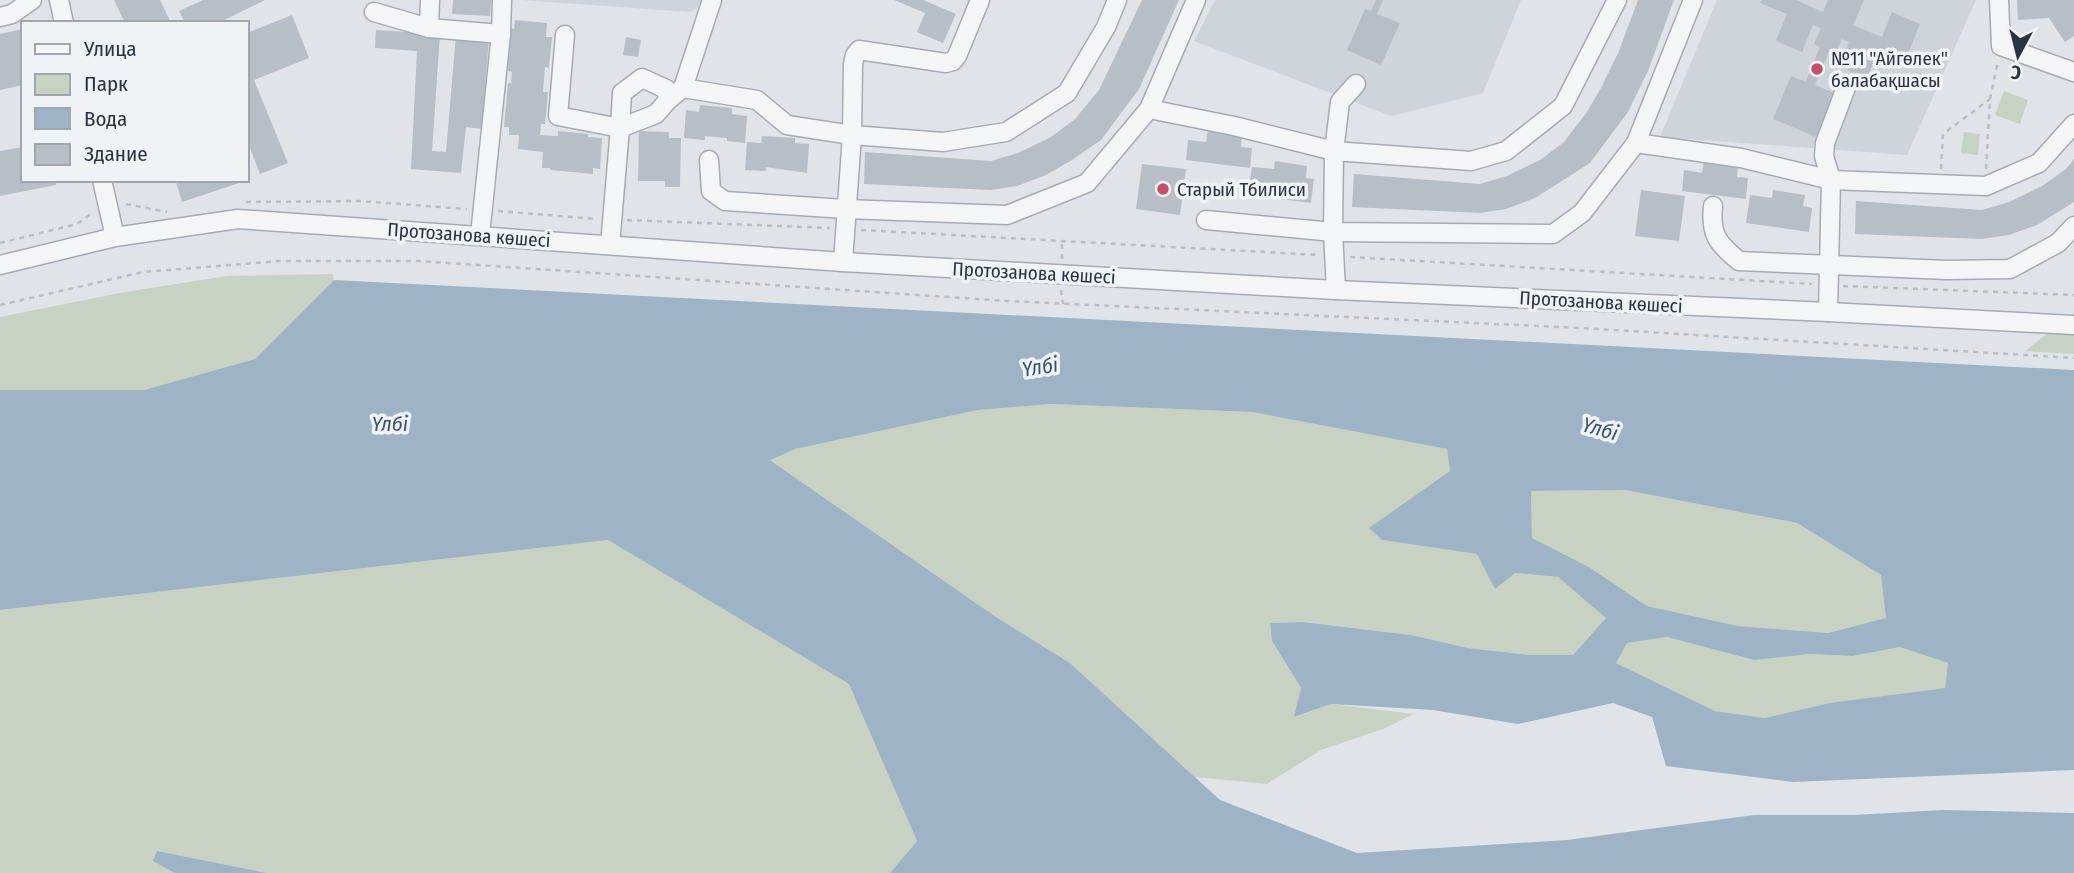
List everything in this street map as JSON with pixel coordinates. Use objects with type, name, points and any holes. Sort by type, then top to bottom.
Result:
[{"type":"street","points":[[0,17],[12,15],[32,0]]},
{"type":"street","points":[[59,0],[64,21]]},
{"type":"street","points":[[429,29],[430,0]]},
{"type":"street","points":[[480,235],[501,34],[502,0]]},
{"type":"street","points":[[565,35],[558,116],[620,128],[656,114],[683,88],[712,0]]},
{"type":"street","points":[[843,262],[852,135],[853,64],[859,50],[946,63],[953,61],[980,0]]},
{"type":"street","points":[[683,88],[757,100],[786,125],[852,135],[943,142],[1006,132],[1067,93],[1106,27],[1117,0]]},
{"type":"street","points":[[709,160],[711,191],[725,201],[1007,215],[1087,183],[1149,109],[1196,0]]},
{"type":"street","points":[[1149,109],[1334,151],[1471,161],[1506,151],[1563,106],[1617,0]]},
{"type":"street","points":[[1206,220],[1333,232],[1553,234],[1582,213],[1636,143],[1693,0]]},
{"type":"street","points":[[1999,0],[2001,46],[2074,72]]},
{"type":"street","points":[[374,12],[429,29],[501,34]]},
{"type":"street","points":[[610,245],[622,93],[642,78],[666,89],[668,100]]},
{"type":"street","points":[[1336,290],[1333,232],[1334,151],[1340,102],[1356,84]]},
{"type":"street","points":[[1829,312],[1831,180],[1824,156],[1825,144],[1847,85]]},
{"type":"street","points":[[1636,143],[1741,158],[1831,180],[1986,186],[2039,163],[2074,124]]},
{"type":"street","points":[[102,182],[115,237]]},
{"type":"street","points":[[1713,206],[1712,219],[1718,243],[1739,261],[1947,270],[2010,269],[2058,243],[2074,226]]},
{"type":"street","name":"Протозанова көшесі","points":[[0,265],[115,237],[238,219],[843,262],[1336,290],[2074,325]]},
{"type":"path","points":[[1986,186],[1990,99],[2001,46]]},
{"type":"path","points":[[1941,183],[1943,134],[1990,99]]},
{"type":"path","points":[[236,203],[359,201],[612,219],[844,229],[1830,285],[2074,295]]},
{"type":"path","points":[[0,243],[76,224],[94,212],[128,203],[172,213]]},
{"type":"path","points":[[0,305],[143,272],[280,261],[419,261],[1007,301],[1581,328],[2074,358]]},
{"type":"shaded area","points":[[521,0],[711,0],[690,12]]},
{"type":"shaded area","points":[[1215,0],[1521,0],[1483,93],[1391,116],[1194,41]]},
{"type":"shaded area","name":"№11 \"Айгөлек\" балабақшасы","points":[[1717,0],[1976,0],[1907,155],[1660,137]]},
{"type":"green space","points":[[2004,91],[2028,100],[2020,124],[1995,115]]},
{"type":"green space","points":[[1964,132],[1980,134],[1978,155],[1961,153]]},
{"type":"green space","points":[[333,274],[334,280],[255,359],[144,390],[0,390],[0,317],[125,292],[227,276]]},
{"type":"green space","points":[[2048,333],[2074,335],[2074,354],[2025,351]]},
{"type":"green space","points":[[1052,404],[1252,412],[1447,449],[1450,471],[1370,528],[1382,540],[1477,554],[1515,573],[1558,577],[1607,618],[1573,655],[1530,655],[1468,648],[1411,635],[1304,622],[1270,623],[1272,641],[1301,688],[1295,717],[1331,704],[1414,714],[1383,729],[1321,750],[1267,784],[1195,777],[1070,663],[996,617],[769,459],[795,449],[978,410]]},
{"type":"green space","points":[[1625,490],[1797,523],[1881,575],[1887,618],[1828,633],[1738,626],[1647,606],[1589,567],[1532,538],[1531,491]]},
{"type":"green space","points":[[608,540],[850,684],[917,841],[890,873],[267,873],[157,851],[175,873],[0,873],[0,610]]},
{"type":"green space","points":[[1667,637],[1754,660],[1810,654],[1853,656],[1901,647],[1948,663],[1945,688],[1829,703],[1765,718],[1715,711],[1616,663],[1627,643]]},
{"type":"water","name":"Үлбі","points":[[334,280],[2074,370],[2074,770],[1793,782],[1666,766],[1652,717],[1613,703],[1518,724],[1433,710],[1331,704],[1294,717],[1301,688],[1272,641],[1270,623],[1303,622],[1411,635],[1468,648],[1530,655],[1573,655],[1606,618],[1558,577],[1515,573],[1495,589],[1477,554],[1382,540],[1369,528],[1450,471],[1447,449],[1252,412],[1052,404],[978,410],[795,449],[770,460],[996,617],[1070,663],[1220,800],[1357,853],[1567,840],[1754,815],[1854,815],[1943,810],[2074,813],[2074,873],[890,873],[917,841],[849,684],[608,540],[0,610],[0,390],[144,390],[255,359]],"holes":[[[1625,490],[1797,523],[1881,575],[1886,618],[1828,633],[1738,626],[1647,606],[1589,567],[1532,538],[1531,491]],[[1667,637],[1754,660],[1810,654],[1853,656],[1900,647],[1948,663],[1945,688],[1829,703],[1765,718],[1715,711],[1616,663],[1627,643]]]},
{"type":"water","points":[[157,851],[267,873],[175,873],[153,861]]},
{"type":"building","points":[[114,0],[160,0],[170,21],[124,21]]},
{"type":"building","points":[[203,0],[265,0],[222,21],[184,21],[179,11]]},
{"type":"building","points":[[453,0],[491,0],[490,16],[452,14]]},
{"type":"building","points":[[894,0],[923,0],[956,14],[943,43],[917,32],[925,13]]},
{"type":"building","points":[[1142,0],[1179,0],[1139,89],[1101,140],[1072,160],[1046,175],[1017,186],[991,190],[864,184],[865,152],[991,161],[1018,153],[1051,137],[1075,119],[1099,90]]},
{"type":"building","points":[[1376,0],[1383,0],[1377,14],[1400,23],[1381,65],[1347,50],[1365,9],[1371,11]]},
{"type":"building","points":[[1638,0],[1674,0],[1648,71],[1628,112],[1590,163],[1535,198],[1506,209],[1480,213],[1352,207],[1354,174],[1480,184],[1507,176],[1540,160],[1564,142],[1587,112],[1619,51]]},
{"type":"building","points":[[1762,0],[1796,0],[1823,12],[1828,0],[1864,0],[1853,25],[1882,37],[1892,12],[1920,24],[1904,64],[1877,53],[1867,78],[1839,67],[1849,42],[1842,39],[1836,52],[1830,49],[1815,85],[1834,93],[1816,137],[1773,119],[1791,76],[1806,82],[1820,47],[1814,44],[1821,28],[1813,25],[1802,52],[1776,41],[1787,14],[1760,3]]},
{"type":"building","points":[[2017,0],[2074,0],[2074,36],[2065,42],[2049,18],[2018,20]]},
{"type":"building","points":[[292,15],[309,58],[254,80],[288,163],[260,174],[248,143],[248,33]]},
{"type":"building","points":[[515,20],[547,23],[546,37],[552,37],[549,68],[545,67],[543,92],[548,92],[545,124],[541,124],[540,135],[558,136],[558,131],[602,138],[600,169],[593,168],[593,174],[542,168],[543,152],[518,149],[519,135],[509,135],[509,127],[504,127],[508,83],[511,83],[512,72],[508,71],[511,28],[514,29]]},
{"type":"building","points":[[21,29],[21,85],[0,90],[0,34]]},
{"type":"building","points":[[376,30],[440,34],[432,151],[446,152],[456,35],[489,38],[482,129],[466,127],[461,173],[411,169],[417,51],[375,48]]},
{"type":"building","points":[[626,37],[641,40],[638,57],[623,55]]},
{"type":"building","points":[[700,105],[732,108],[732,114],[747,116],[745,143],[705,136],[705,140],[684,138],[686,110],[699,112]]},
{"type":"building","points":[[1208,130],[1242,134],[1241,147],[1252,148],[1250,168],[1186,160],[1188,140],[1206,142]]},
{"type":"building","points":[[639,131],[669,132],[669,138],[681,138],[680,187],[665,187],[665,181],[638,181]]},
{"type":"building","points":[[762,136],[795,138],[795,143],[809,144],[807,173],[766,167],[766,171],[745,170],[747,142],[761,143]]},
{"type":"building","points":[[21,147],[21,182],[55,182],[56,185],[0,196],[0,151]]},
{"type":"building","points":[[2074,159],[2074,202],[2037,225],[2009,235],[1982,239],[1855,234],[1856,201],[1982,210],[2009,202],[2042,186],[2066,169]]},
{"type":"building","points":[[1704,160],[1738,164],[1737,177],[1748,178],[1746,199],[1682,191],[1684,170],[1702,173]]},
{"type":"building","points":[[1275,161],[1307,166],[1306,178],[1314,179],[1311,203],[1248,195],[1252,167],[1274,169]]},
{"type":"building","points":[[1142,164],[1186,169],[1180,215],[1136,209]]},
{"type":"building","points":[[176,182],[242,182],[182,202]]},
{"type":"building","points":[[1641,190],[1685,196],[1679,241],[1635,236]]},
{"type":"building","points":[[1773,190],[1805,195],[1803,206],[1812,208],[1809,232],[1746,223],[1750,195],[1772,198]]},
{"type":"place","name":"№11 \"Айгөлек\" балабақшасы","points":[[1817,69]]},
{"type":"place","name":"Старый Тбилиси","points":[[1163,189]]}]
